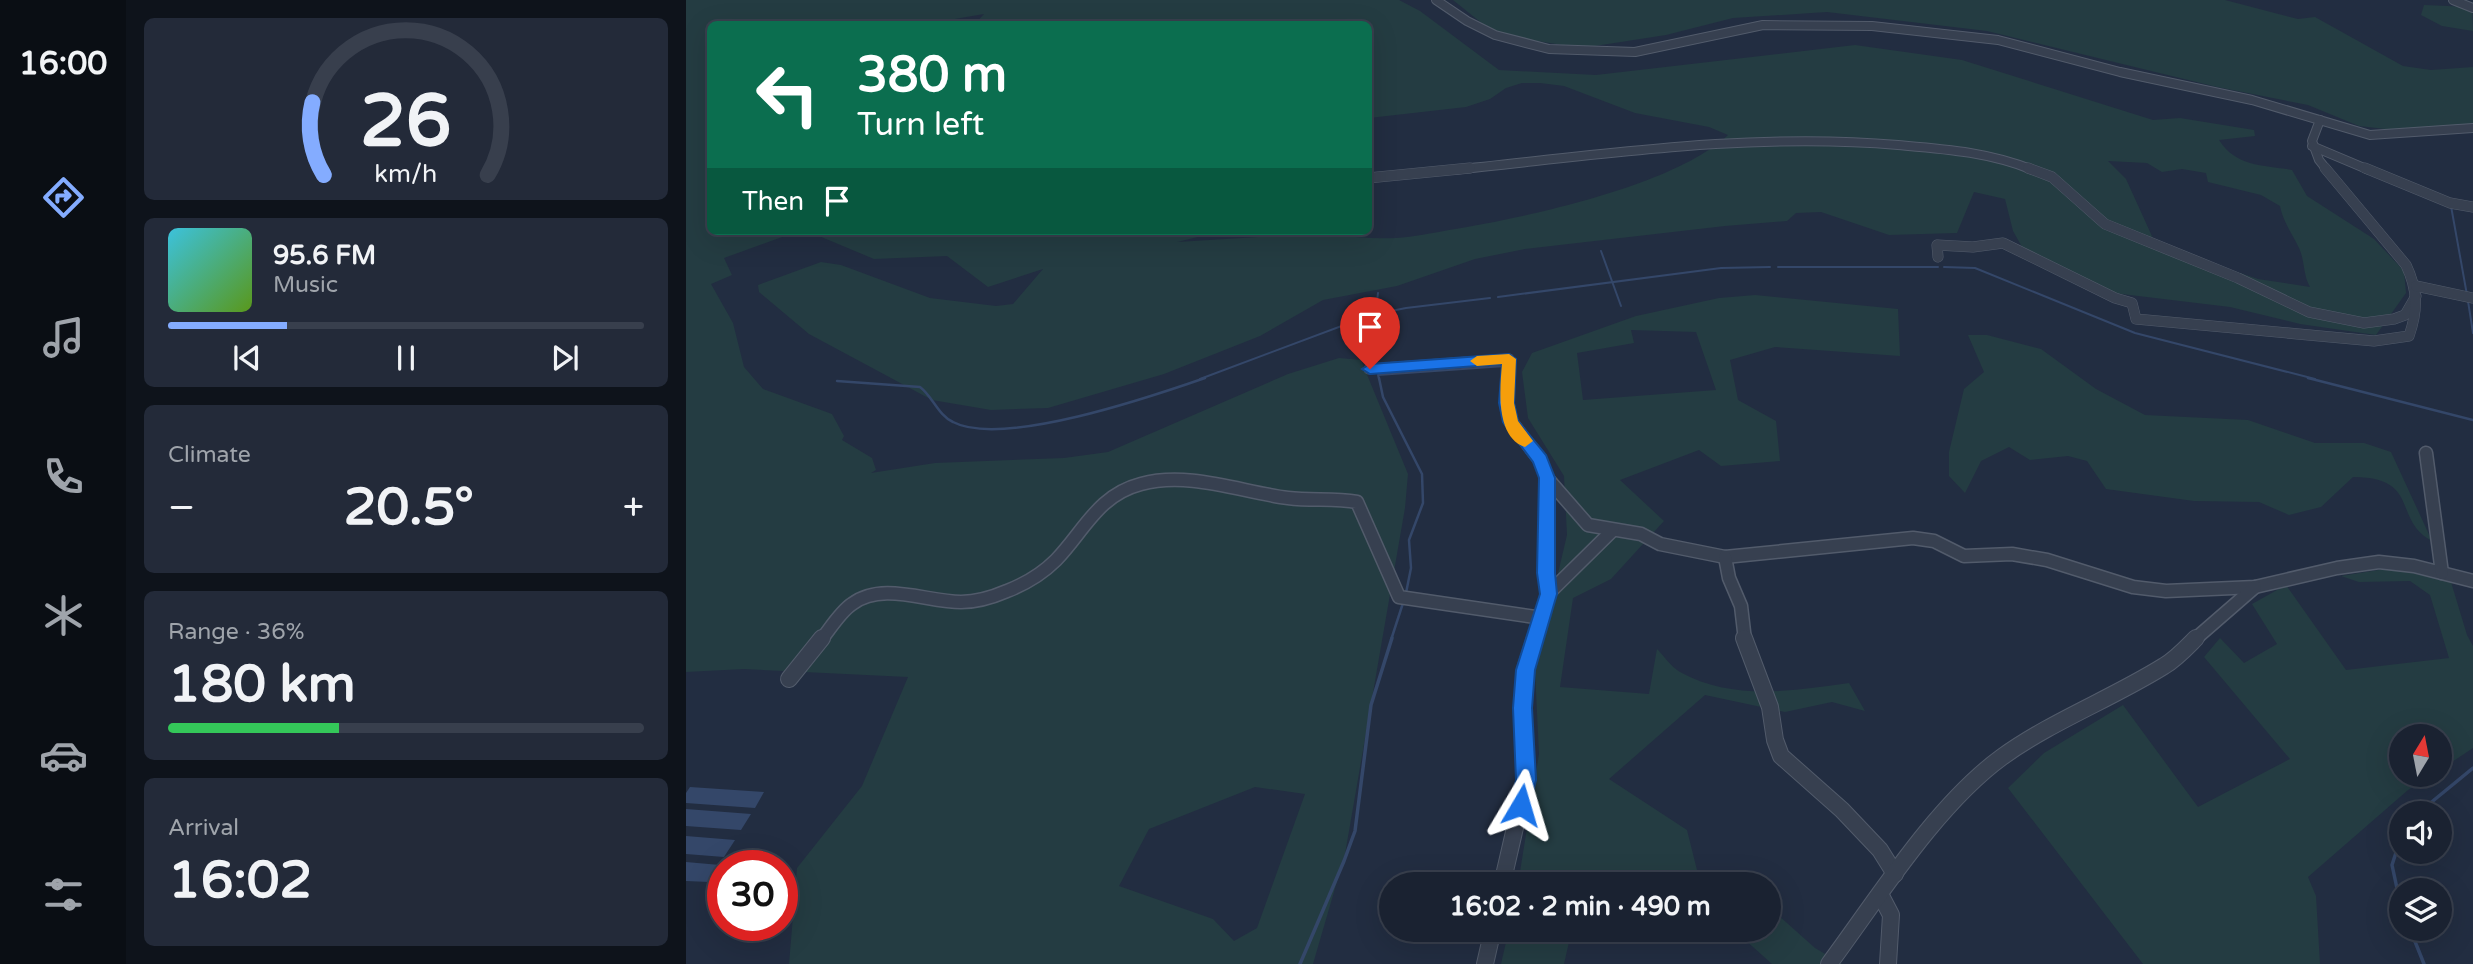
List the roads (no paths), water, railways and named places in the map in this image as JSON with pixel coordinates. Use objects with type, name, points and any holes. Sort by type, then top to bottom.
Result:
[{"type":"street","points":[[1436,0],[1467,22],[1495,36],[1569,51],[1634,52],[1745,27],[1784,24],[1872,26],[1971,36],[2021,45],[2120,72],[2237,96],[2375,136],[2446,128],[2473,128]]},
{"type":"street","points":[[2453,0],[2473,8]]},
{"type":"street","points":[[2463,0],[2473,1]]},
{"type":"street","points":[[1938,257],[1937,245],[1973,247],[2003,243],[2062,270],[2115,299],[2132,303],[2136,319],[2374,341],[2409,336],[2419,307],[2406,265],[2319,160],[2312,146],[2320,120]]},
{"type":"street","points":[[1372,178],[1737,141],[1838,140],[1957,150],[2003,158],[2052,177],[2105,224],[2238,278],[2309,312],[2345,321],[2381,322],[2405,314],[2416,291]]},
{"type":"street","points":[[2312,146],[2449,203],[2473,207]]},
{"type":"street","points":[[2416,291],[2473,298]]},
{"type":"street","points":[[1370,369],[1509,359],[1507,403],[1511,422],[1540,460],[1547,478],[1588,525],[1641,534],[1660,544],[1687,551],[1725,557],[1913,538],[1934,541],[1964,556],[2012,554],[2047,560],[2133,587],[2166,591],[2255,587],[2337,568],[2379,562],[2414,566],[2473,581]]},
{"type":"street","points":[[2426,453],[2442,573]]},
{"type":"street","points":[[1505,872],[1526,780],[1523,708],[1525,670],[1548,594],[1547,478]]},
{"type":"street","points":[[789,679],[850,604],[859,598],[875,593],[954,604],[978,600],[1012,589],[1042,573],[1057,559],[1098,507],[1128,488],[1151,481],[1173,479],[1290,499],[1337,498],[1356,502],[1364,513],[1399,597],[1542,618]]},
{"type":"street","points":[[1548,594],[1613,530]]},
{"type":"street","points":[[1725,557],[1729,578],[1741,606],[1745,645],[1770,707],[1775,740],[1781,756],[1842,810],[1880,850],[1895,874]]},
{"type":"street","points":[[1829,964],[1895,874],[1967,786],[2002,757],[2050,727],[2166,665],[2255,587]]},
{"type":"street","points":[[1880,894],[1891,915],[1888,964]]},
{"type":"street","points":[[1485,964],[1490,942]]},
{"type":"water","points":[[690,787],[764,792],[755,808],[686,803],[686,793]]},
{"type":"water","points":[[686,809],[751,814],[741,830],[686,826]]},
{"type":"water","points":[[686,836],[735,840],[729,850],[707,850],[707,856],[686,854]]},
{"type":"water","points":[[686,862],[707,864],[707,882],[686,881]]},
{"type":"waterway","points":[[2451,206],[2467,295]]},
{"type":"waterway","points":[[1601,251],[1612,282]]},
{"type":"waterway","points":[[1612,282],[1721,268],[1770,267]]},
{"type":"waterway","points":[[1778,267],[1938,267]]},
{"type":"waterway","points":[[1944,267],[1975,268],[2135,333],[2315,379]]},
{"type":"waterway","points":[[1498,297],[1612,282]]},
{"type":"waterway","points":[[1612,282],[1621,306]]},
{"type":"waterway","points":[[1375,314],[1378,293]]},
{"type":"waterway","points":[[1375,314],[1490,298]]},
{"type":"waterway","points":[[2468,301],[2473,333]]},
{"type":"waterway","points":[[1200,379],[1375,314]]},
{"type":"waterway","points":[[1375,314],[1371,351],[1376,365]]},
{"type":"waterway","points":[[1379,379],[1378,375],[1505,366]]},
{"type":"waterway","points":[[837,381],[920,387],[943,415],[953,422],[976,428],[1006,429],[1115,407],[1205,378]]},
{"type":"waterway","points":[[1379,378],[1383,397],[1422,474],[1423,503],[1409,540],[1411,568],[1406,593]]},
{"type":"waterway","points":[[2308,378],[2473,420]]},
{"type":"waterway","points":[[1391,640],[1403,603]]},
{"type":"waterway","points":[[1300,964],[1355,831],[1371,705],[1392,638]]},
{"type":"waterway","points":[[2433,801],[2473,768]]},
{"type":"waterway","points":[[2392,864],[2395,878]]},
{"type":"waterway","points":[[2415,941],[2424,964]]}]
